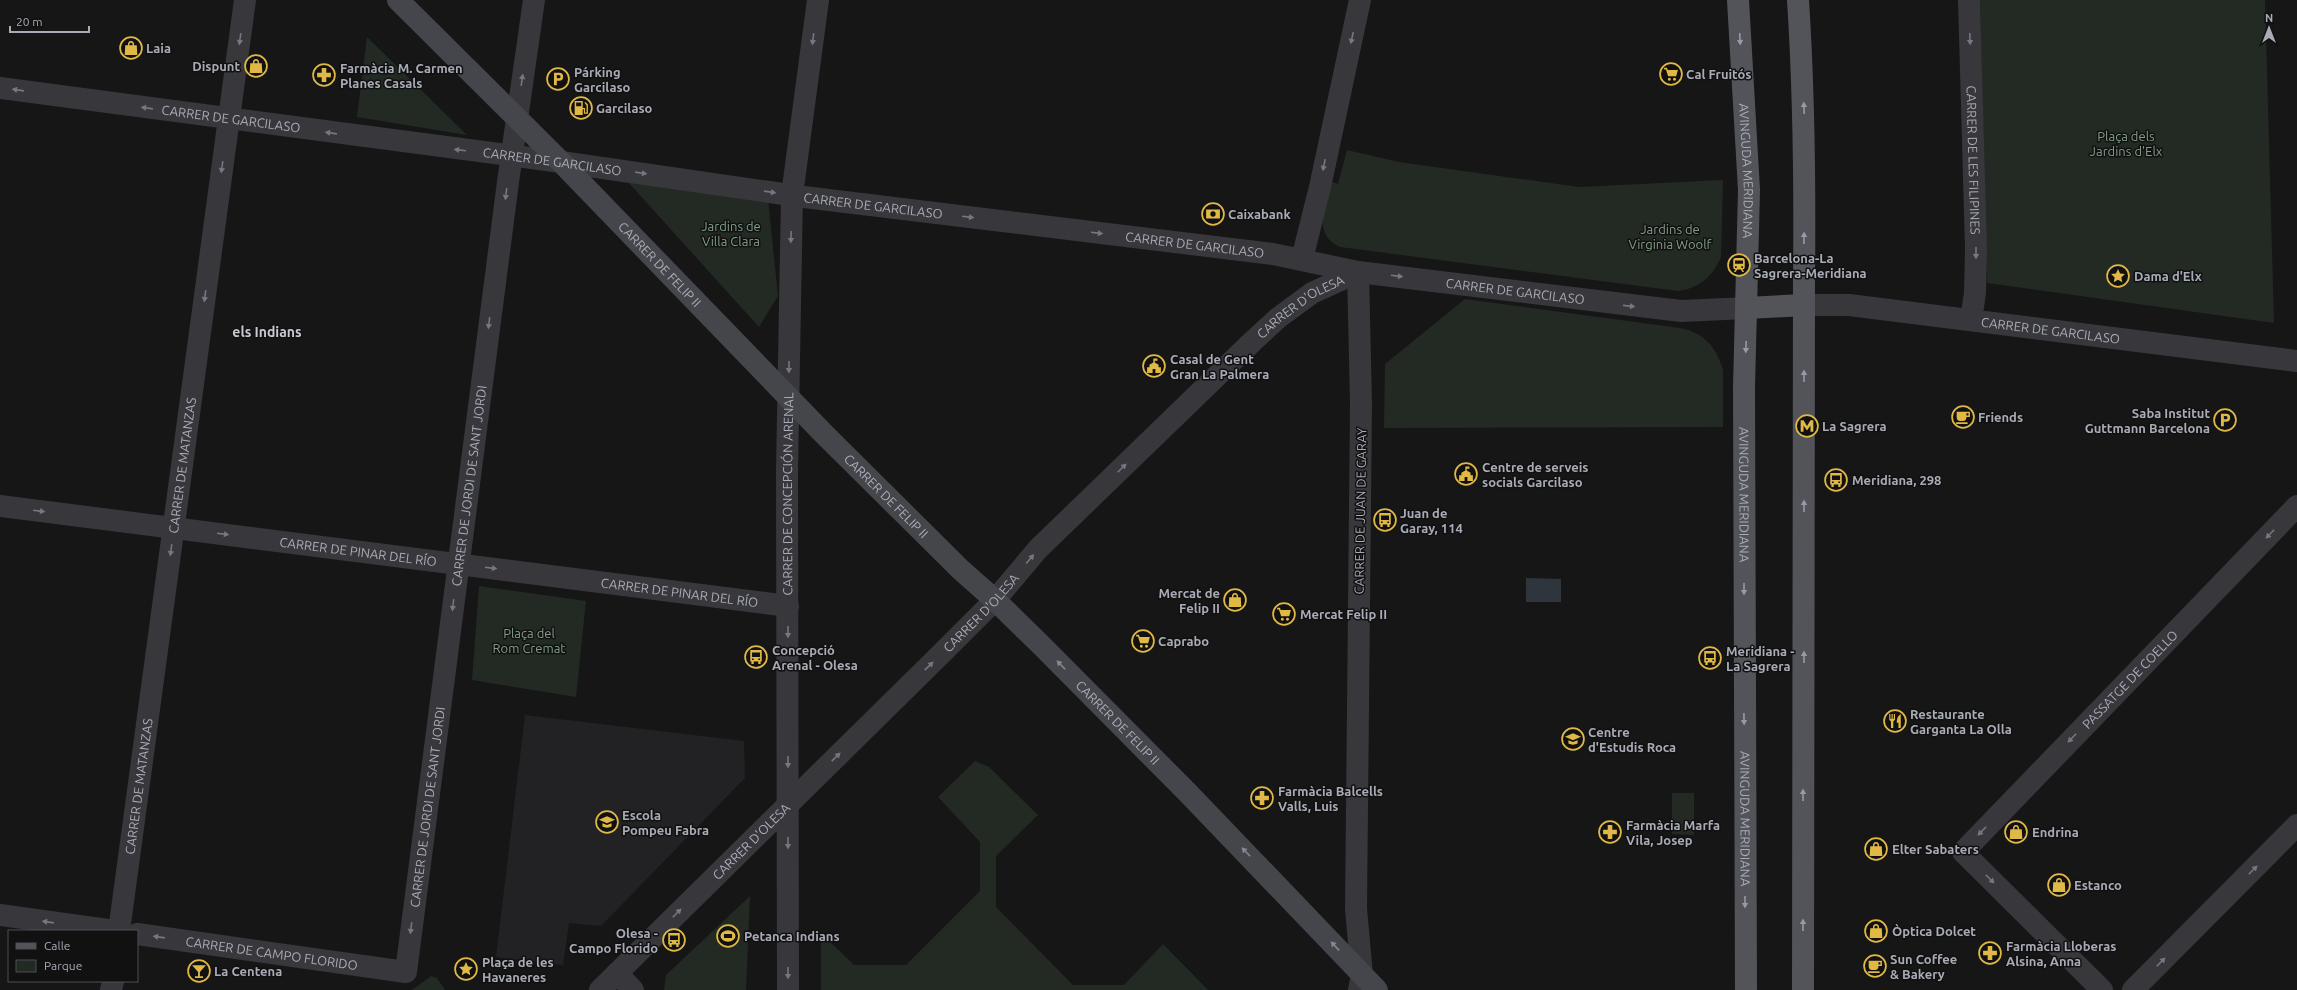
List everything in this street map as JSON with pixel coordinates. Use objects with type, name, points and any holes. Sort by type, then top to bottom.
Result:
[{"type":"main road","name":"CARRER DE FELIP II","points":[[398,0],[561,162],[788,397],[961,570],[995,600],[1194,798],[1361,982],[1377,990]]},
{"type":"main road","name":"AVINGUDA MERIDIANA","points":[[1738,0],[1749,175],[1744,387],[1746,990]]},
{"type":"main road","points":[[1798,0],[1802,60],[1806,188],[1804,305],[1803,990]]},
{"type":"main road","points":[[1747,308],[1804,305]]},
{"type":"street","name":"CARRER DE MATANZAS","points":[[120,930],[245,0]]},
{"type":"street","name":"CARRER DE JORDI DE SANT JORDI","points":[[406,972],[458,564],[534,0]]},
{"type":"street","name":"CARRER DE CONCEPCIÓN ARENAL","points":[[788,990],[788,397],[792,195],[818,0]]},
{"type":"street","points":[[1302,259],[1320,187],[1360,0]]},
{"type":"street","name":"CARRER DE LES FILIPINES","points":[[1969,0],[1976,249],[1975,293],[1971,320]]},
{"type":"street","name":"CARRER DE GARCILASO","points":[[0,88],[561,162],[792,195],[1302,259],[1358,272],[1681,311],[1747,308]]},
{"type":"street","name":"CARRER D'OLESA","points":[[600,990],[995,600],[1038,549],[1269,326],[1312,292],[1358,272]]},
{"type":"street","name":"CARRER DE JUAN DE GARAY","points":[[1358,272],[1361,403],[1356,909],[1361,982]]},
{"type":"street","name":"CARRER DE GARCILASO","points":[[1804,305],[1849,305],[2297,361]]},
{"type":"street","name":"CARRER DE PINAR DEL RÍO","points":[[0,506],[788,606]]},
{"type":"street","name":"PASSATGE DE COELLO","points":[[2102,990],[1962,852],[2297,506]]},
{"type":"street","points":[[2133,990],[2297,825]]},
{"type":"street","points":[[0,915],[108,930]]},
{"type":"street","name":"CARRER DE CAMPO FLORIDO","points":[[138,934],[406,972]]},
{"type":"street","points":[[617,973],[633,990]]},
{"type":"shaded area","points":[[1526,578],[1561,579],[1561,602],[1526,602]]},
{"type":"shaded area","name":"Escola Pompeu Fabra","points":[[525,715],[744,741],[745,778],[601,926],[569,923],[563,965],[496,957]]},
{"type":"green space","name":"Plaça dels Jardins d'Elx","points":[[1980,0],[2265,0],[2274,323],[1987,283]]},
{"type":"green space","points":[[367,37],[467,135],[357,117]]},
{"type":"green space","name":"Jardins de Virginia Woolf","points":[[1347,150],[1399,162],[1579,187],[1723,180],[1721,257],[1714,270],[1705,280],[1693,287],[1678,291],[1340,247],[1331,242],[1326,235],[1323,227],[1323,218],[1330,181],[1338,184]]},
{"type":"green space","name":"Jardins de Villa Clara","points":[[628,182],[768,199],[778,296],[759,327]]},
{"type":"green space","points":[[1465,299],[1680,328],[1696,333],[1703,337],[1713,348],[1723,370],[1723,427],[1384,428],[1385,364]]},
{"type":"green space","name":"Plaça del Rom Cremat","points":[[479,586],[586,601],[576,697],[472,680]]},
{"type":"green space","points":[[975,761],[989,767],[1038,815],[996,856],[996,907],[1073,985],[1124,985],[1163,944],[1208,990],[821,990],[821,933],[854,965],[906,965],[980,891],[980,842],[938,797]]},
{"type":"green space","points":[[1672,793],[1694,793],[1694,835],[1672,834]]},
{"type":"green space","name":"Petanca Indians","points":[[750,896],[746,990],[664,990],[666,975]]},
{"type":"green space","points":[[431,976],[437,978],[445,990],[412,990]]},
{"type":"place","name":"Laia","points":[[131,48]]},
{"type":"place","name":"Dispunt","points":[[256,66]]},
{"type":"place","name":"Cal Fruitós","points":[[1671,74]]},
{"type":"place","name":"Farmàcia M. Carmen Planes Casals","points":[[324,75]]},
{"type":"place","name":"Párking Garcilaso","points":[[558,79]]},
{"type":"place","name":"Garcilaso","points":[[581,108]]},
{"type":"place","name":"Caixabank","points":[[1213,214]]},
{"type":"place","name":"Barcelona-La Sagrera-Meridiana","points":[[1739,265]]},
{"type":"place","name":"Dama d'Elx","points":[[2118,276]]},
{"type":"place","name":"Casal de Gent Gran La Palmera","points":[[1154,366]]},
{"type":"place","name":"Friends","points":[[1963,417]]},
{"type":"place","name":"Saba Institut Guttmann Barcelona","points":[[2225,420]]},
{"type":"place","name":"La Sagrera","points":[[1807,426]]},
{"type":"place","name":"Centre de serveis socials Garcilaso","points":[[1466,474]]},
{"type":"place","name":"Meridiana, 298","points":[[1836,480]]},
{"type":"place","name":"Juan de Garay, 114","points":[[1385,520]]},
{"type":"place","name":"Mercat de Felip II","points":[[1235,600]]},
{"type":"place","name":"Mercat Felip II","points":[[1284,614]]},
{"type":"place","name":"Caprabo","points":[[1143,641]]},
{"type":"place","name":"Concepció Arenal - Olesa","points":[[756,657]]},
{"type":"place","name":"Meridiana - La Sagrera","points":[[1710,658]]},
{"type":"place","name":"Restaurante Garganta La Olla","points":[[1895,721]]},
{"type":"place","name":"Centre d'Estudis Roca","points":[[1573,739]]},
{"type":"place","name":"Farmàcia Balcells Valls, Luis","points":[[1262,798]]},
{"type":"place","name":"Escola Pompeu Fabra","points":[[607,822]]},
{"type":"place","name":"Farmàcia Marfa Vila, Josep","points":[[1610,832]]},
{"type":"place","name":"Endrina","points":[[2016,832]]},
{"type":"place","name":"Elter Sabaters","points":[[1876,849]]},
{"type":"place","name":"Estanco","points":[[2059,885]]},
{"type":"place","name":"Òptica Dolcet","points":[[1876,931]]},
{"type":"place","name":"Petanca Indians","points":[[728,936]]},
{"type":"place","name":"Olesa - Campo Florido","points":[[674,940]]},
{"type":"place","name":"Farmàcia Lloberas Alsina, Anna","points":[[1990,953]]},
{"type":"place","name":"Sun Coffee & Bakery","points":[[1875,966]]},
{"type":"place","name":"Plaça de les Havaneres","points":[[466,969]]},
{"type":"place","name":"La Centena","points":[[199,971]]},
{"type":"district","name":"els Indians","points":[[267,332]]}]
